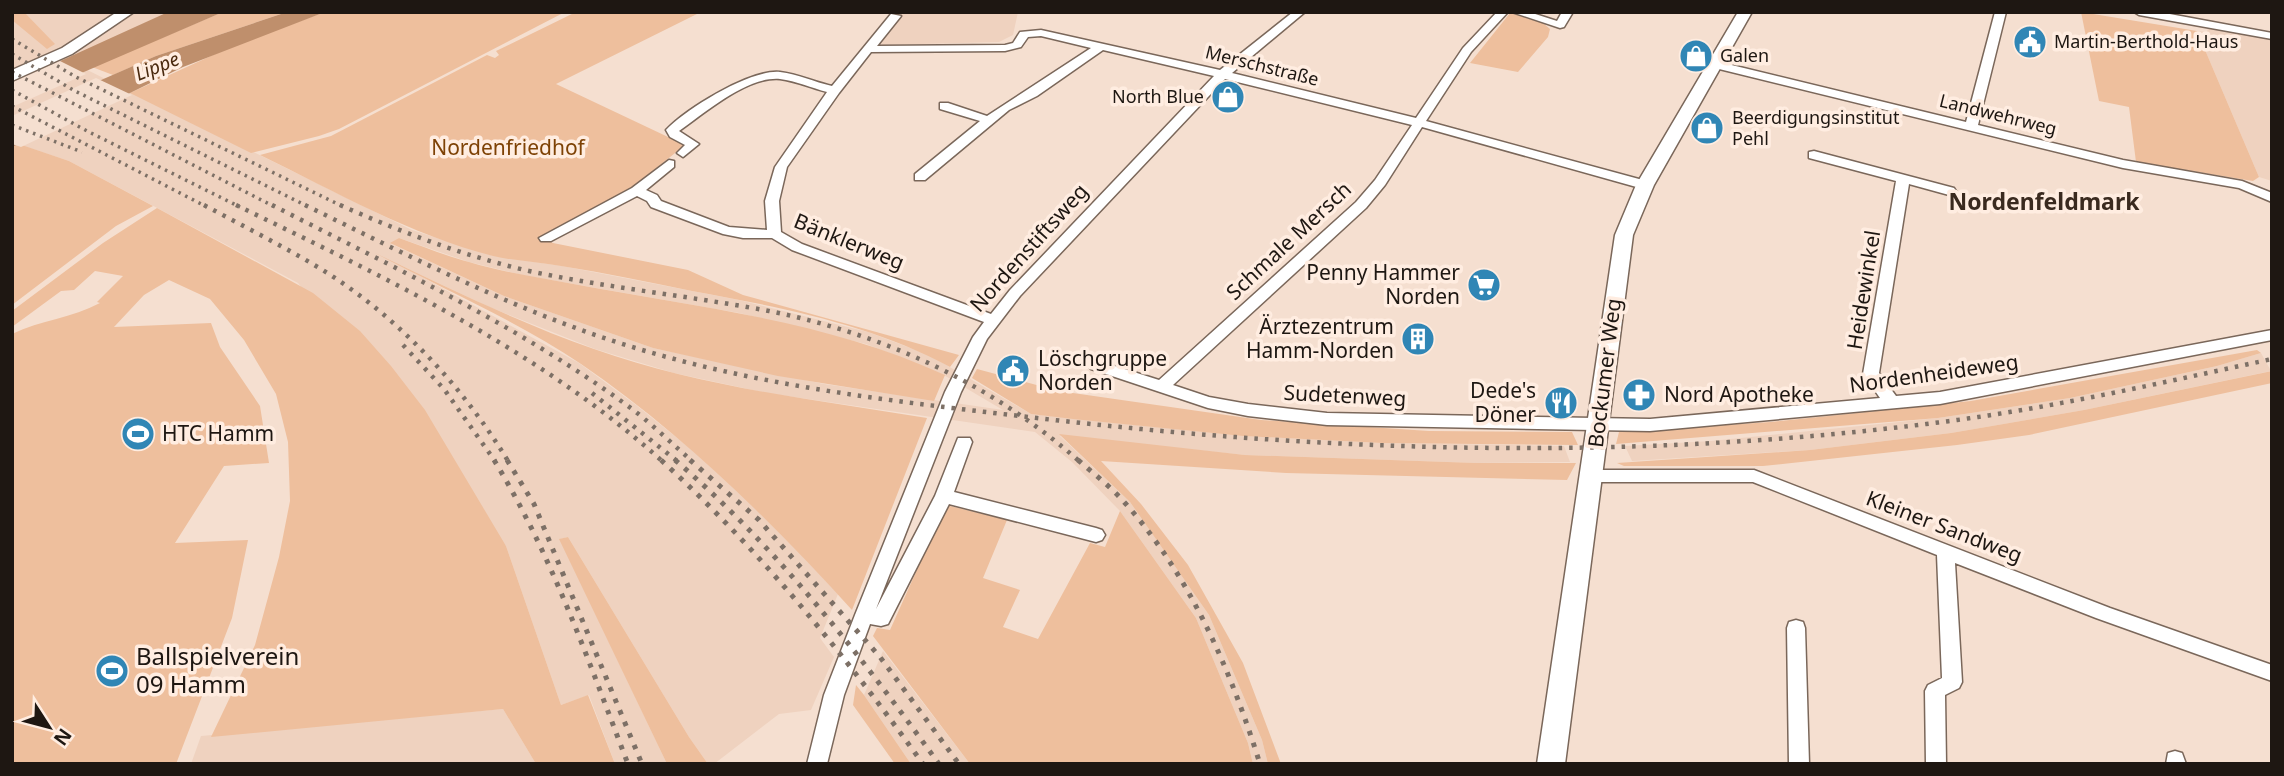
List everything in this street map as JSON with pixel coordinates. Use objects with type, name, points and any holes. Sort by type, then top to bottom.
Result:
[{"type":"main road","points":[[12,76],[60,55],[127,12]]},
{"type":"main road","name":"Bockumer Weg","points":[[1551,764],[1624,235],[1645,185],[1745,12]]},
{"type":"street","name":"Nordenstiftsweg","points":[[817,764],[834,695],[864,615],[953,392],[966,363],[993,320],[1083,220],[1222,75],[1300,12]]},
{"type":"street","name":"Schmale Mersch","points":[[1161,387],[1353,215],[1380,182],[1417,122],[1467,50],[1503,12]]},
{"type":"street","points":[[1517,12],[1560,25],[1568,12]]},
{"type":"street","points":[[1971,127],[2001,12]]},
{"type":"street","points":[[2140,12],[2272,36]]},
{"type":"street","name":"Bänklerweg","points":[[895,16],[871,49],[835,90],[782,167],[772,201],[774,234],[796,247],[993,320]]},
{"type":"street","name":"Merschstraße","points":[[871,49],[1005,48],[1017,45],[1024,34],[1041,33],[1417,122],[1645,185]]},
{"type":"street","points":[[920,177],[988,120],[1100,47]]},
{"type":"street","name":"Landwehrweg","points":[[1715,65],[2123,164],[2242,186],[2272,198]]},
{"type":"street","points":[[683,153],[693,144],[674,134],[673,130],[694,114],[754,79],[778,75],[835,90]]},
{"type":"street","points":[[944,106],[988,120]]},
{"type":"street","points":[[1814,155],[1949,191]]},
{"type":"street","points":[[547,238],[637,191],[669,164]]},
{"type":"street","name":"Heidewinkel","points":[[1891,402],[1871,374],[1903,179]]},
{"type":"street","points":[[637,191],[652,198],[656,204],[704,224],[743,234],[774,234]]},
{"type":"street","name":"Nordenheideweg","points":[[1598,424],[1650,425],[1720,420],[1941,398],[2272,335]]},
{"type":"street","name":"Sudetenweg","points":[[1096,365],[1161,387],[1248,411],[1327,419],[1598,424]]},
{"type":"street","points":[[864,615],[881,618],[944,496],[964,442]]},
{"type":"street","name":"Kleiner Sandweg","points":[[1592,476],[1754,476],[2116,618],[2272,673]]},
{"type":"street","points":[[944,496],[1096,535]]},
{"type":"street","points":[[1936,764],[1936,691],[1952,682],[1947,553]]},
{"type":"street","points":[[1796,628],[1799,764]]},
{"type":"shaded area","points":[[12,12],[168,12],[67,60],[412,230],[494,256],[562,266],[739,300],[868,332],[929,355],[1031,414],[1243,436],[1382,443],[1564,446],[1570,462],[1476,463],[1245,455],[1060,436],[1130,502],[1209,615],[1262,740],[1268,764],[1253,764],[1248,743],[1196,618],[1120,511],[1072,462],[1035,432],[766,393],[674,373],[595,349],[489,307],[398,264],[579,363],[636,405],[706,461],[779,530],[838,594],[820,638],[834,657],[811,710],[779,714],[714,764],[708,764],[568,537],[560,539],[667,764],[615,764],[589,695],[561,705],[506,546],[298,283],[69,161],[12,142]],"holes":[[[399,238],[469,262],[522,275],[739,313],[866,344],[942,374],[1003,410],[824,384],[653,348],[504,296],[391,244]]]},
{"type":"shaded area","points":[[903,12],[1018,12],[1013,35],[999,42],[882,45],[880,43]]},
{"type":"shaded area","points":[[2208,27],[2272,40],[2272,181],[2259,177],[2197,31],[2207,32]]},
{"type":"shaded area","points":[[2261,353],[2271,371],[2084,410],[1951,433],[1810,450],[1632,461],[1625,446],[1711,441],[1938,418],[2070,398],[2217,366]]},
{"type":"shaded area","points":[[883,651],[970,764],[911,764],[864,695]]},
{"type":"shaded area","points":[[503,709],[536,764],[191,764],[201,736]]},
{"type":"green space","points":[[12,12],[24,12],[55,44],[47,49],[12,20]]},
{"type":"green space","points":[[223,12],[287,12],[156,56],[113,75],[92,67]]},
{"type":"green space","points":[[325,12],[565,12],[339,129],[251,153],[130,93],[237,44]]},
{"type":"green space","name":"Nordenfriedhof","points":[[576,12],[701,12],[556,84],[685,145],[623,195],[543,237],[553,243],[688,270],[743,295],[959,355],[950,367],[889,339],[824,319],[594,272],[501,258],[463,247],[403,225],[260,155],[331,136],[487,55],[495,58],[499,55],[496,51]]},
{"type":"green space","points":[[2081,12],[2197,31],[2259,177],[2253,181],[2136,162],[2129,107],[2099,101]]},
{"type":"green space","points":[[1510,13],[1543,23],[1550,29],[1548,37],[1518,72],[1470,63]]},
{"type":"green space","points":[[19,144],[69,161],[153,206],[116,226],[12,305],[12,147]]},
{"type":"green space","points":[[157,208],[313,293],[360,331],[391,366],[425,410],[506,546],[561,705],[588,695],[615,764],[536,764],[503,709],[211,737],[255,645],[279,557],[290,501],[288,442],[276,394],[244,340],[210,299],[169,280],[144,295],[114,327],[211,323],[220,347],[260,406],[269,463],[224,466],[175,543],[248,540],[232,618],[176,764],[12,764],[12,334],[100,303],[97,302],[123,276],[95,271],[74,290],[61,291],[12,327],[12,311],[103,243]]},
{"type":"green space","points":[[399,238],[460,260],[506,271],[807,328],[900,356],[945,375],[934,401],[778,376],[653,348],[504,296],[390,243]]},
{"type":"green space","points":[[375,253],[538,328],[634,362],[717,383],[927,418],[852,610],[724,479],[619,391],[557,348]]},
{"type":"green space","points":[[2257,350],[2261,353],[2217,366],[2070,398],[1938,418],[1616,444],[1619,432],[1771,422],[1971,401]]},
{"type":"green space","points":[[977,369],[1059,391],[1261,420],[1429,431],[1572,432],[1578,445],[1382,443],[1243,436],[1031,414],[972,378]]},
{"type":"green space","points":[[2272,371],[2272,383],[2029,435],[1763,466],[1624,466],[1617,463],[1810,450],[1951,433],[2084,410]]},
{"type":"green space","points":[[1059,434],[1245,455],[1476,463],[1576,463],[1567,480],[1286,473],[1101,461],[1141,504],[1188,565],[1243,663],[1281,764],[1268,764],[1262,740],[1209,615],[1130,502]]},
{"type":"green space","points":[[946,505],[1007,520],[983,578],[1020,590],[1003,627],[1038,639],[1090,543],[1105,547],[1120,511],[1196,618],[1248,743],[1253,764],[970,764],[873,636],[877,628],[890,630]]},
{"type":"green space","points":[[568,537],[708,764],[667,764],[559,539]]},
{"type":"green space","points":[[856,685],[911,764],[895,764],[853,705]]},
{"type":"water","points":[[168,12],[223,12],[12,103],[12,83]]},
{"type":"water","name":"Lippe","points":[[287,12],[325,12],[183,67],[79,118],[12,147],[12,119],[156,56]]},
{"type":"pier","points":[[58,60],[86,74],[12,107],[12,79]]},
{"type":"pier","points":[[96,78],[132,95],[21,147],[12,144],[12,116]]},
{"type":"railway","points":[[12,39],[76,77],[344,207]]},
{"type":"railway","points":[[12,54],[75,91],[309,207]]},
{"type":"railway","points":[[12,72],[275,207]]},
{"type":"railway","points":[[12,90],[87,131],[240,207]]},
{"type":"railway","points":[[12,106],[207,207]]},
{"type":"railway","points":[[12,125],[82,152]]},
{"type":"railway","points":[[204,205],[321,269],[376,308],[449,379],[508,461]]},
{"type":"railway","points":[[236,205],[403,288],[512,350],[564,384],[662,461]]},
{"type":"railway","points":[[272,205],[409,274],[543,349],[628,406],[692,461]]},
{"type":"railway","points":[[305,205],[505,300],[629,346],[780,383],[1021,416]]},
{"type":"railway","points":[[340,205],[433,243],[529,271],[769,311],[853,333],[934,366],[1021,416]]},
{"type":"railway","points":[[403,345],[444,389],[495,461]]},
{"type":"railway","points":[[1021,416],[1149,430],[1373,445],[1486,448],[1710,443],[1934,423],[2104,395],[2272,359]]},
{"type":"railway","points":[[592,393],[677,461]]},
{"type":"railway","points":[[1021,416],[1079,461]]},
{"type":"railway","points":[[494,460],[515,496],[551,571],[628,764]]},
{"type":"railway","points":[[507,460],[534,504],[642,764]]},
{"type":"railway","points":[[661,460],[733,530],[800,605],[863,683],[923,764]]},
{"type":"railway","points":[[675,460],[749,529],[783,566],[848,643],[939,764]]},
{"type":"railway","points":[[690,460],[759,520],[880,657],[959,764]]},
{"type":"railway","points":[[1078,460],[1125,503],[1170,562],[1222,660],[1260,764]]},
{"type":"place","name":"Martin-Berthold-Haus","points":[[2030,42]]},
{"type":"place","name":"Galen","points":[[1696,56]]},
{"type":"place","name":"North Blue","points":[[1228,97]]},
{"type":"place","name":"Beerdigungsinstitut Pehl","points":[[1707,128]]},
{"type":"place","name":"Penny Hammer Norden","points":[[1484,285]]},
{"type":"place","name":"Ärztezentrum Hamm-Norden","points":[[1418,339]]},
{"type":"place","name":"Löschgruppe Norden","points":[[1013,371]]},
{"type":"place","name":"Nord Apotheke","points":[[1639,395]]},
{"type":"place","name":"Dede's Döner","points":[[1561,403]]},
{"type":"place","name":"HTC Hamm","points":[[138,434]]},
{"type":"place","name":"Ballspielverein 09 Hamm","points":[[112,671]]},
{"type":"district","name":"Nordenfeldmark","points":[[2044,202]]}]
